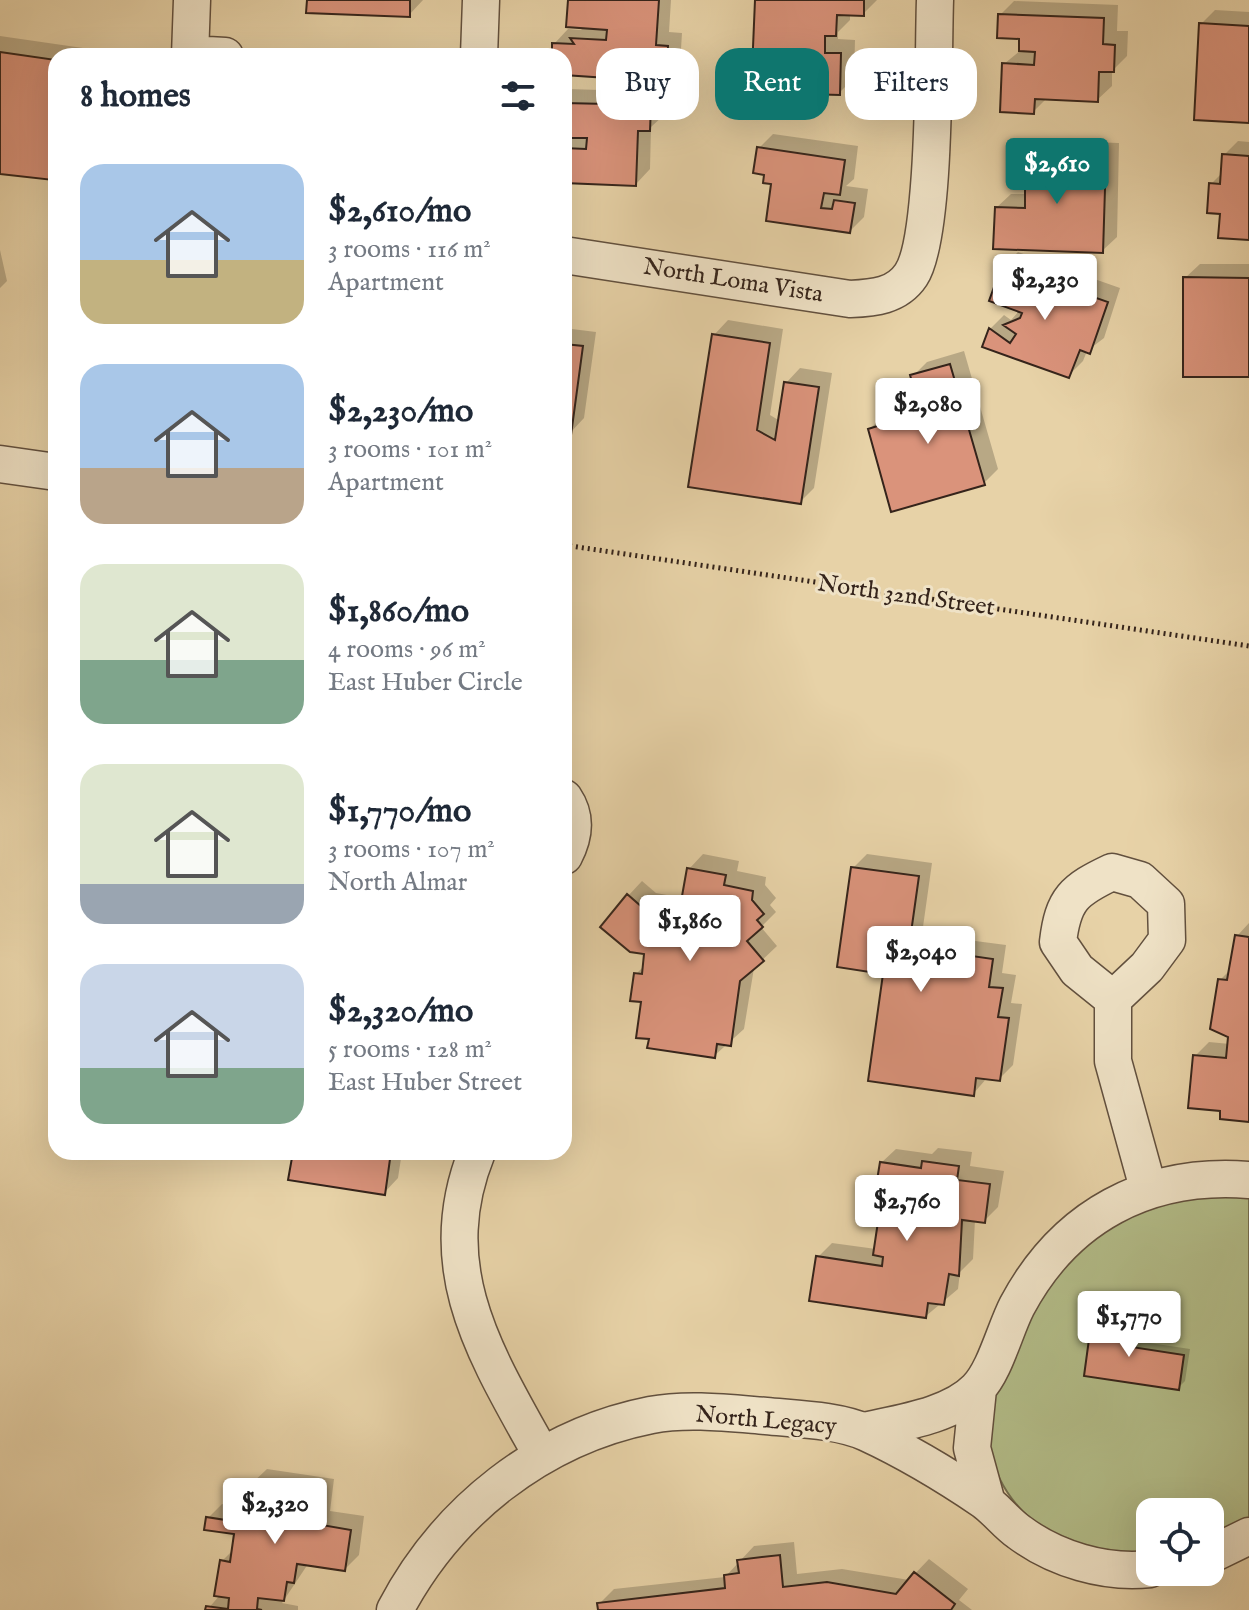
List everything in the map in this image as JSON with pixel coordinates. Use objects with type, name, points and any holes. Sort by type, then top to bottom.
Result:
[{"type":"street","points":[[190,48],[192,0]]},
{"type":"street","points":[[479,48],[481,0]]},
{"type":"street","name":"North Loma Vista","points":[[572,256],[850,299],[886,295],[901,287],[919,258],[926,212],[935,0]]},
{"type":"street","points":[[0,464],[48,471]]},
{"type":"street","points":[[572,809],[572,841]]},
{"type":"street","points":[[1113,999],[1113,1061],[1148,1188]]},
{"type":"street","points":[[475,1160],[462,1203],[458,1253],[465,1298],[486,1356],[541,1454]]},
{"type":"street","points":[[987,1503],[972,1448],[978,1389],[1038,1270],[1063,1242],[1096,1215],[1148,1188],[1191,1181],[1249,1180]]},
{"type":"street","points":[[864,1431],[931,1416],[978,1389]]},
{"type":"street","name":"North Legacy","points":[[395,1610],[431,1550],[468,1509],[541,1454],[606,1427],[654,1414],[726,1412],[864,1431],[933,1467],[987,1503],[1018,1532],[1052,1553],[1093,1566],[1136,1568]]},
{"type":"street","points":[[1224,1548],[1249,1536]]},
{"type":"path","name":"North 32nd Street","points":[[572,546],[1249,646]]},
{"type":"green space","points":[[1194,1196],[1249,1196],[1249,1518],[1224,1530],[1224,1498],[1136,1498],[1136,1554],[1115,1553],[1056,1535],[1023,1512],[1010,1496],[992,1460],[988,1419],[998,1382],[1049,1280],[1093,1239],[1123,1220]]},
{"type":"building","points":[[307,0],[410,0],[410,17],[306,13]]},
{"type":"building","points":[[568,0],[659,0],[656,45],[668,48],[596,48],[596,77],[572,76],[572,48],[552,48],[552,43],[574,44],[570,38],[606,40],[607,30],[566,27]]},
{"type":"building","points":[[755,0],[864,0],[864,16],[837,15],[836,36],[825,36],[825,48],[753,48]]},
{"type":"building","points":[[998,14],[1104,18],[1103,44],[1115,45],[1114,72],[1099,72],[1098,102],[1035,99],[1034,114],[1000,112],[1002,63],[1034,65],[1035,52],[1019,51],[1019,39],[997,38]]},
{"type":"building","points":[[1199,23],[1249,26],[1249,123],[1194,120]]},
{"type":"building","points":[[0,52],[48,59],[48,179],[0,174]]},
{"type":"building","points":[[829,53],[841,53],[840,95],[829,95]]},
{"type":"building","points":[[572,103],[596,104],[596,120],[650,120],[650,131],[638,131],[636,186],[572,183],[572,148],[586,149],[587,138],[572,138]]},
{"type":"building","points":[[757,147],[845,160],[840,195],[824,193],[821,208],[832,209],[834,200],[855,203],[850,233],[766,221],[771,184],[763,183],[764,175],[753,173]]},
{"type":"building","points":[[1018,154],[1106,156],[1103,253],[993,249],[995,207],[1025,208],[1025,187],[1037,187],[1038,177],[1018,176]]},
{"type":"building","points":[[1222,154],[1249,156],[1249,240],[1218,238],[1220,214],[1207,213],[1209,183],[1220,184]]},
{"type":"building","points":[[1002,265],[1108,302],[1090,354],[1080,350],[1069,378],[982,347],[989,328],[1010,343],[1016,334],[1003,325],[1020,318],[1022,313],[989,301]]},
{"type":"building","points":[[1183,277],[1249,278],[1249,377],[1183,377]]},
{"type":"building","points":[[712,334],[770,343],[757,430],[775,440],[784,382],[819,387],[801,504],[688,487]]},
{"type":"building","points":[[572,345],[583,346],[572,428]]},
{"type":"building","points":[[950,364],[985,485],[891,512],[868,429],[887,423],[895,429],[923,421],[910,375]]},
{"type":"building","points":[[851,867],[919,876],[909,947],[993,959],[989,987],[1003,988],[998,1017],[1009,1018],[1000,1081],[976,1078],[974,1096],[868,1081],[883,974],[837,967]]},
{"type":"building","points":[[687,868],[726,875],[724,885],[753,891],[752,900],[764,914],[757,920],[763,927],[747,941],[764,961],[740,981],[731,1046],[717,1044],[715,1058],[647,1048],[649,1039],[636,1038],[641,1002],[630,1001],[634,973],[642,974],[644,954],[630,952],[600,927],[627,894],[642,907],[679,913]]},
{"type":"building","points":[[1235,935],[1249,937],[1249,1122],[1220,1119],[1220,1111],[1188,1108],[1193,1055],[1226,1058],[1228,1037],[1210,1029],[1218,979],[1227,980]]},
{"type":"building","points":[[292,1160],[390,1160],[385,1195],[288,1180]]},
{"type":"building","points":[[922,1161],[959,1166],[957,1180],[990,1184],[985,1223],[962,1220],[959,1276],[949,1274],[944,1305],[928,1303],[926,1318],[809,1301],[816,1256],[882,1266],[883,1257],[873,1255],[879,1215],[904,1219],[906,1210],[873,1205],[880,1162],[921,1168]]},
{"type":"building","points":[[1092,1317],[1128,1323],[1125,1346],[1184,1355],[1179,1390],[1084,1376]]},
{"type":"building","points":[[251,1482],[321,1493],[316,1524],[351,1530],[345,1571],[297,1564],[294,1583],[287,1582],[284,1601],[258,1598],[257,1609],[262,1610],[205,1610],[206,1606],[228,1609],[229,1598],[214,1596],[220,1560],[230,1562],[234,1534],[204,1530],[206,1517],[245,1523]]},
{"type":"building","points":[[780,1555],[783,1587],[827,1582],[896,1594],[914,1572],[955,1604],[951,1610],[598,1610],[597,1603],[725,1588],[724,1575],[739,1573],[737,1560]]}]
